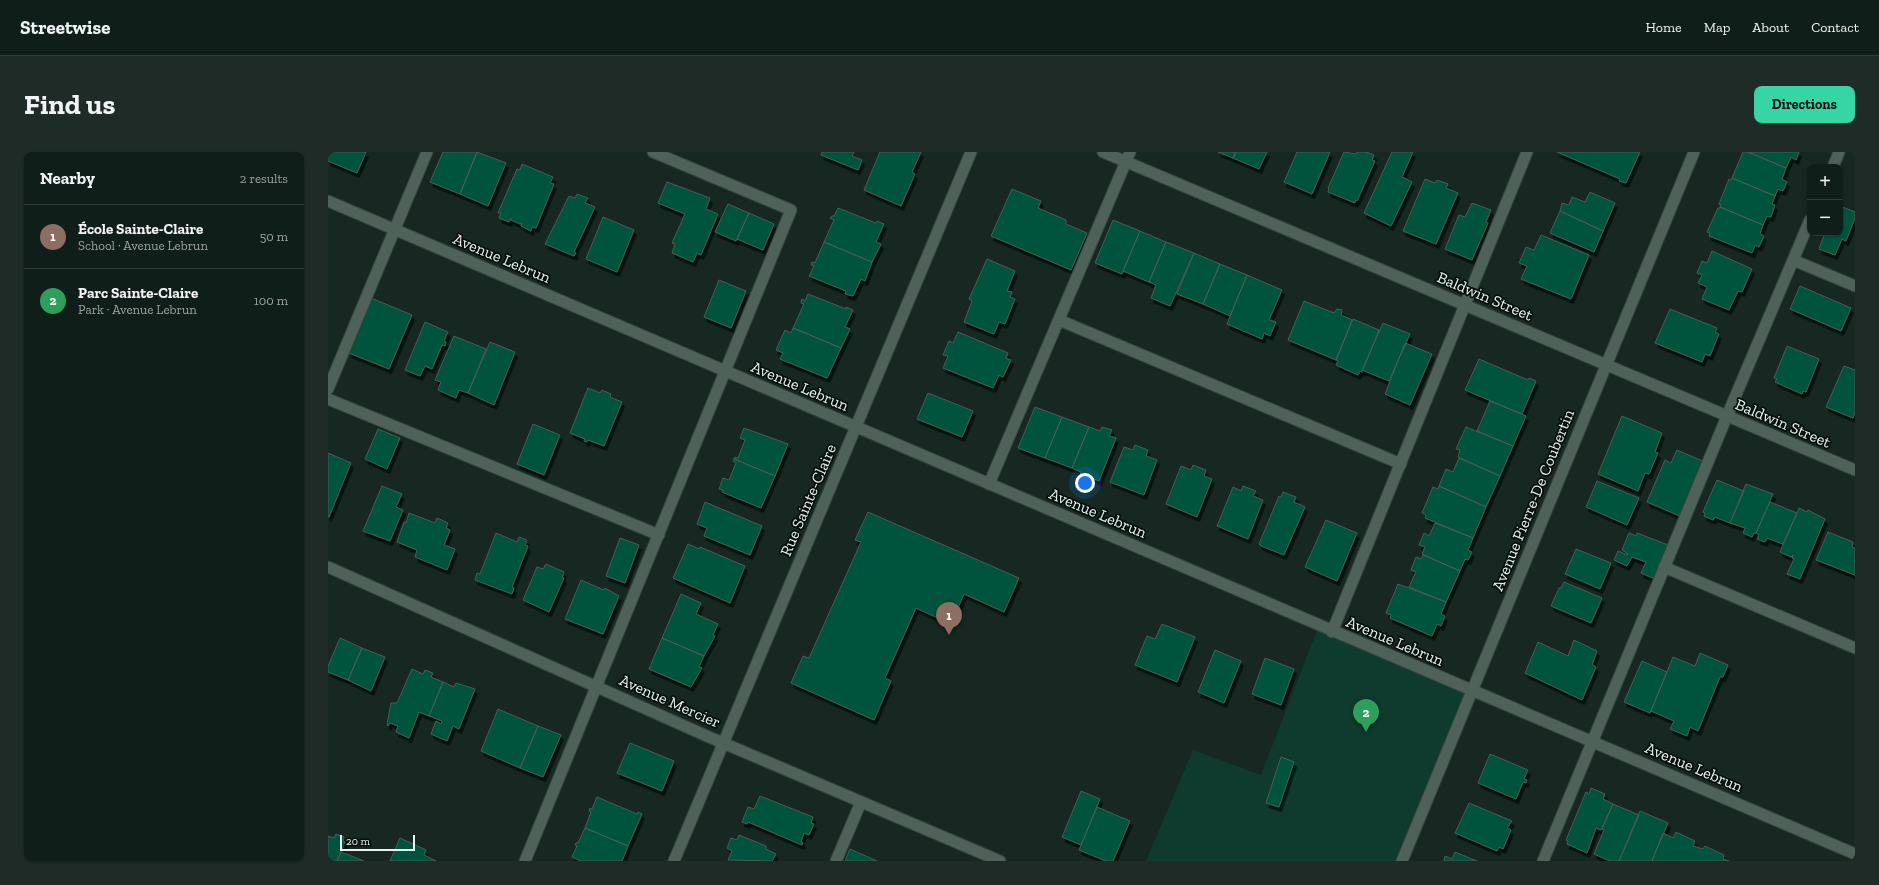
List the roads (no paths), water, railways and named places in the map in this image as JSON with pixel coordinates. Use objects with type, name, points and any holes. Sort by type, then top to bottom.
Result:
[{"type":"street","points":[[328,389],[427,152]]},
{"type":"street","points":[[525,861],[791,210],[653,152]]},
{"type":"street","name":"Rue Sainte-Claire","points":[[674,861],[972,152]]},
{"type":"street","name":"Baldwin Street","points":[[1103,152],[1128,157],[1466,306],[1855,470]]},
{"type":"street","name":"Avenue Pierre-De Coubertin","points":[[1402,861],[1694,152]]},
{"type":"street","points":[[1834,164],[1839,152]]},
{"type":"street","points":[[1332,632],[1466,306],[1526,153]]},
{"type":"street","points":[[989,484],[1128,157]]},
{"type":"street","name":"Avenue Lebrun","points":[[328,201],[1332,632],[1592,741],[1855,854]]},
{"type":"street","points":[[1543,861],[1727,416],[1807,227]]},
{"type":"street","points":[[1793,260],[1855,286]]},
{"type":"street","points":[[1059,320],[1401,464]]},
{"type":"street","points":[[328,399],[659,535]]},
{"type":"street","name":"Avenue Mercier","points":[[328,567],[723,743],[1000,861]]},
{"type":"street","points":[[1664,568],[1855,648]]},
{"type":"street","points":[[836,861],[861,802]]},
{"type":"place","name":"École Sainte-Claire","points":[[949,635]]},
{"type":"place","name":"Parc Sainte-Claire","points":[[1366,732]]}]
